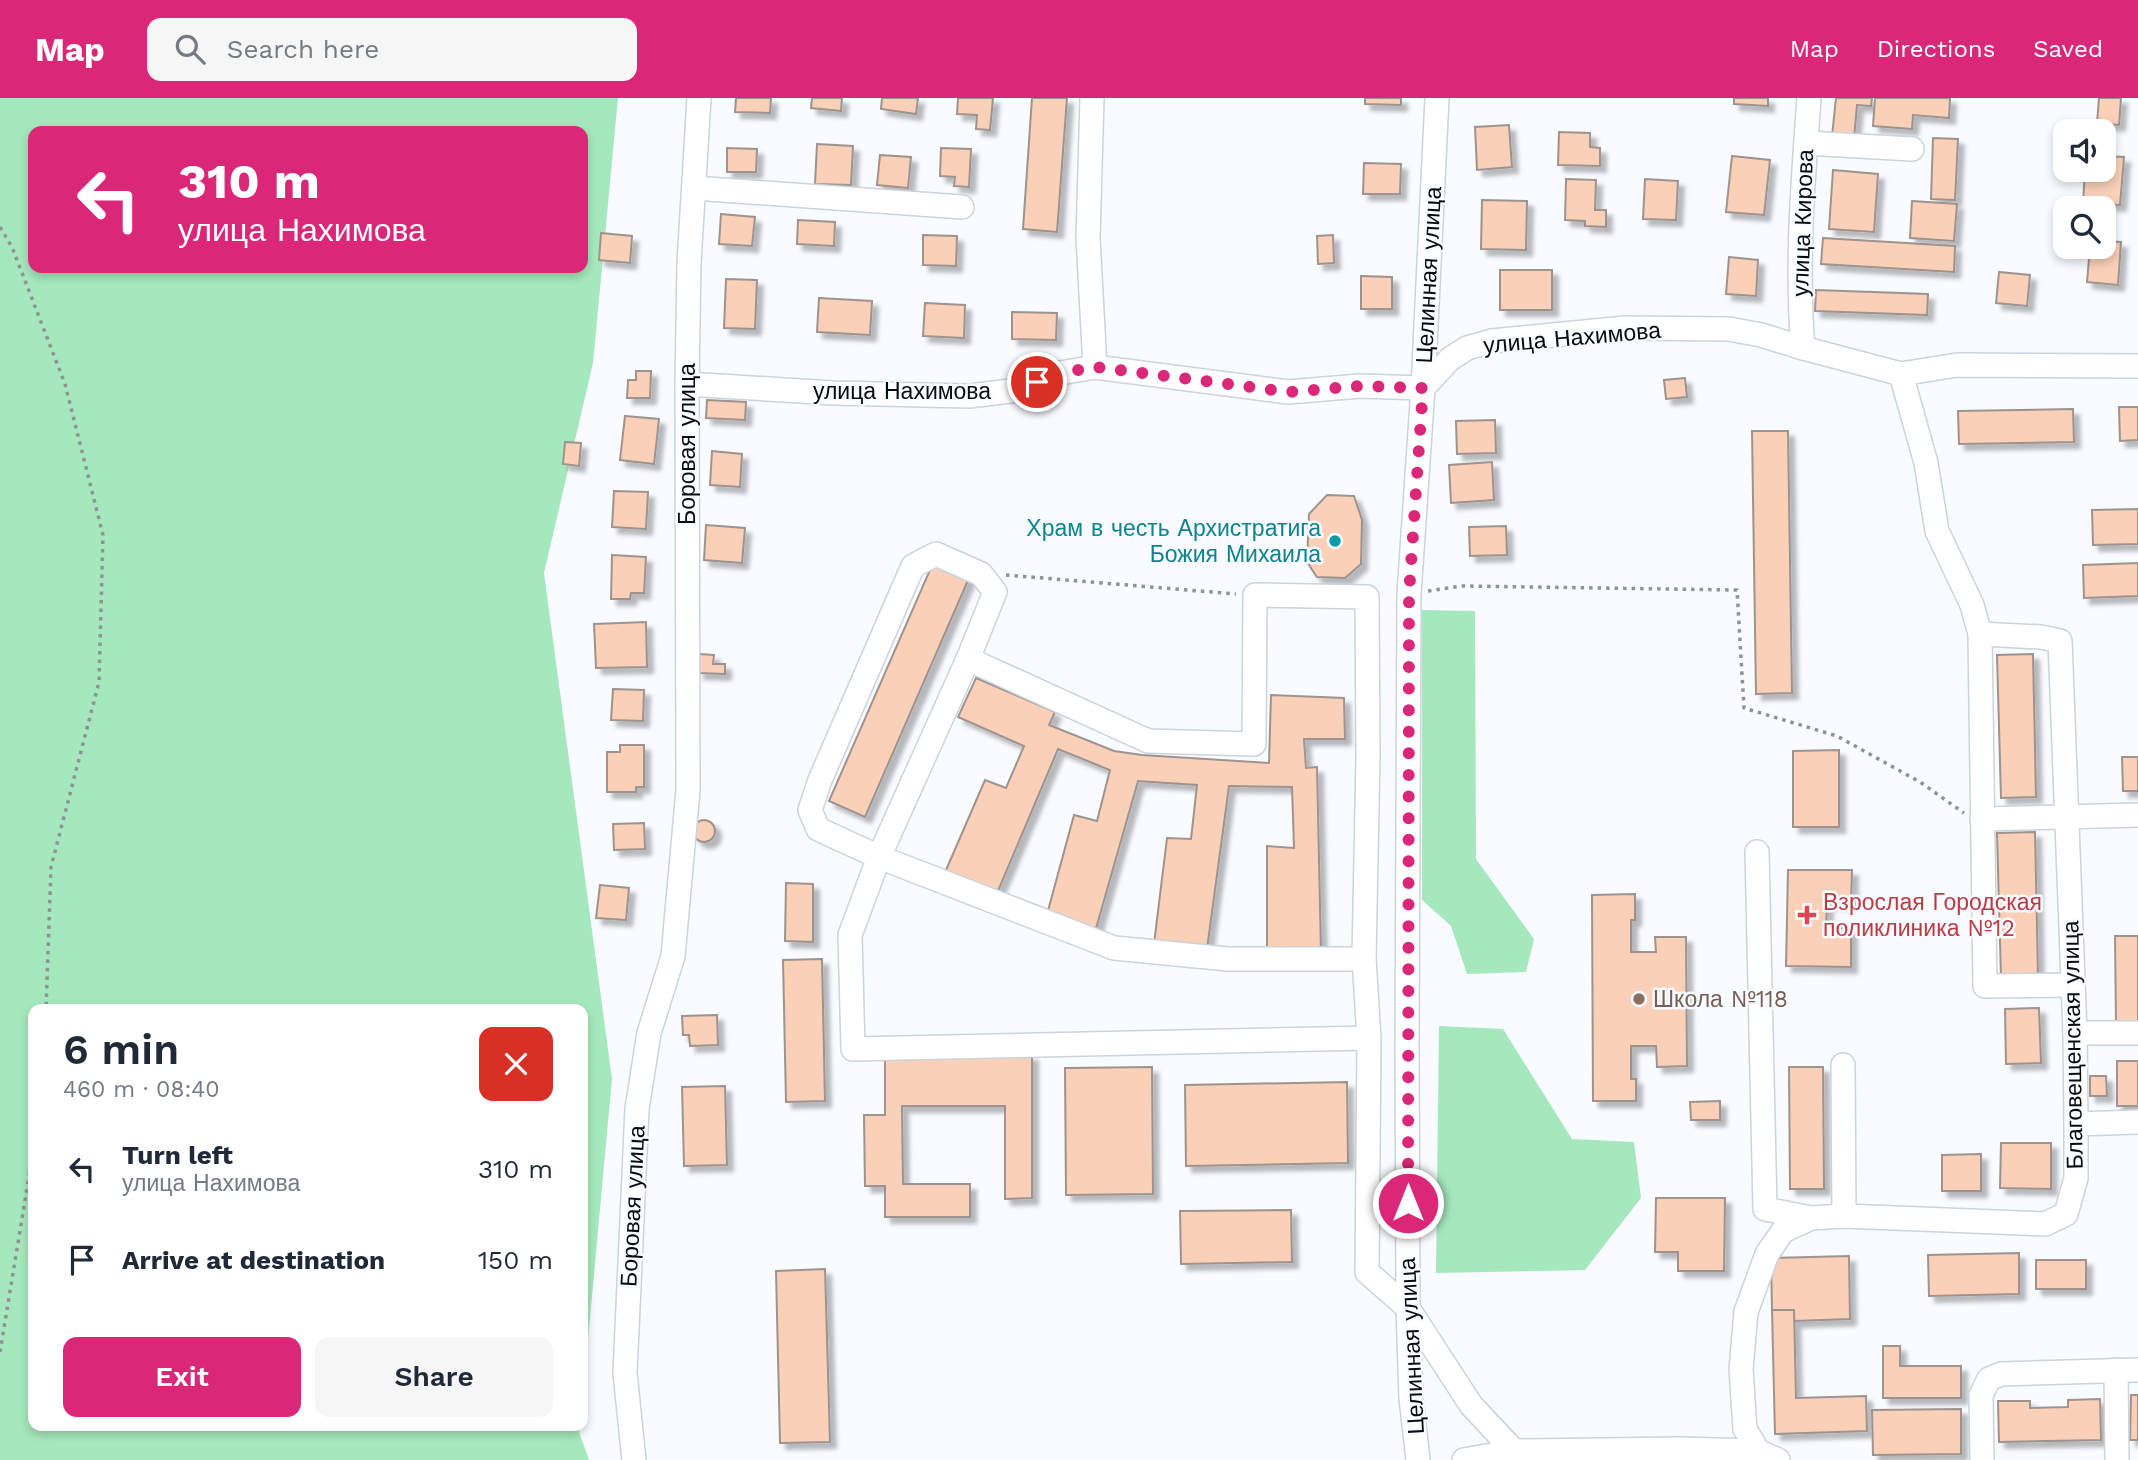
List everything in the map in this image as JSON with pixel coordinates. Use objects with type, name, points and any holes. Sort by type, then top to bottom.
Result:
[{"type":"street","name":"Боровая улица","points":[[634,1460],[625,1373],[637,1109],[649,1033],[673,956],[688,790],[687,384],[689,264],[699,98]]},
{"type":"street","name":"Целинная улица","points":[[1418,1460],[1411,1398],[1408,1308],[1409,594],[1423,388],[1437,98]]},
{"type":"street","name":"улица Кирова","points":[[1803,348],[1799,300],[1808,98]]},
{"type":"street","points":[[1093,99],[1088,238],[1096,367]]},
{"type":"street","points":[[1806,143],[1912,149]]},
{"type":"street","points":[[694,188],[962,207]]},
{"type":"street","name":"улица Нахимова","points":[[687,384],[833,393],[969,396],[1019,390],[1055,374],[1096,367],[1289,392],[1360,386],[1423,388],[1450,359],[1467,348],[1492,341],[1625,328],[1729,329],[1761,335],[1901,374],[1957,365],[2138,366]]},
{"type":"street","points":[[1901,374],[1926,463],[1937,531],[1972,606],[1980,634],[1985,986],[2073,985]]},
{"type":"street","points":[[1364,960],[1228,959],[1114,948],[879,857],[818,830],[810,810],[820,780],[914,566],[936,554],[981,574],[995,592],[968,659],[879,857],[850,935],[853,1049],[1369,1038]]},
{"type":"street","points":[[968,659],[1148,741],[1254,744],[1255,595],[1367,597],[1368,756],[1364,960],[1369,1038],[1367,1272],[1408,1308],[1471,1405],[1514,1451]]},
{"type":"street","name":"Благовещенская улица","points":[[1768,1455],[1745,1429],[1741,1369],[1746,1312],[1767,1254],[1783,1231],[1811,1218],[1844,1216],[2045,1224],[2066,1214],[2076,1178],[2075,1033],[2060,641],[2041,637],[1980,634]]},
{"type":"street","points":[[1982,819],[2138,815]]},
{"type":"street","points":[[1757,852],[1765,1209],[1811,1218]]},
{"type":"street","points":[[2075,1033],[2138,1033]]},
{"type":"street","points":[[1843,1065],[1844,1216]]},
{"type":"street","points":[[2076,1124],[2138,1122]]},
{"type":"street","points":[[1982,1460],[1981,1395],[1989,1379],[2001,1374],[2127,1370],[2117,1460]]},
{"type":"street","points":[[1464,1460],[1514,1451],[1679,1448],[1768,1455]]},
{"type":"path","points":[[0,227],[12,247],[65,384],[103,535],[99,682],[51,867],[46,1004]]},
{"type":"path","points":[[981,574],[1255,595]]},
{"type":"path","points":[[1409,594],[1462,586],[1737,590],[1744,708],[1837,736],[1920,782],[1963,813],[1982,819]]},
{"type":"path","points":[[0,1352],[28,1182]]},
{"type":"green space","points":[[0,98],[618,98],[593,363],[544,573],[612,1079],[588,1340],[588,1004],[28,1004],[28,1431],[579,1431],[589,1460],[0,1460]]},
{"type":"green space","points":[[1422,610],[1475,611],[1476,859],[1534,939],[1526,972],[1467,974],[1451,926],[1422,900]]},
{"type":"green space","points":[[1439,1026],[1503,1029],[1572,1139],[1634,1142],[1641,1198],[1585,1270],[1436,1273]]},
{"type":"building","points":[[736,98],[771,98],[770,113],[735,112]]},
{"type":"building","points":[[812,98],[842,98],[841,111],[811,108]]},
{"type":"building","points":[[882,98],[918,98],[916,114],[881,109]]},
{"type":"building","points":[[958,98],[993,98],[990,130],[976,129],[977,115],[957,114]]},
{"type":"building","points":[[1032,98],[1067,98],[1057,232],[1023,229]]},
{"type":"building","points":[[1365,98],[1401,98],[1401,105],[1365,104]]},
{"type":"building","points":[[1734,98],[1768,98],[1768,106],[1734,104]]},
{"type":"building","points":[[1836,98],[1872,98],[1871,106],[1857,105],[1854,138],[1832,136]]},
{"type":"building","points":[[1875,98],[1950,98],[1949,118],[1913,115],[1912,129],[1873,126]]},
{"type":"building","points":[[2099,98],[2121,98],[2119,125],[2116,125],[2116,119],[2097,119]]},
{"type":"building","points":[[1509,125],[1512,167],[1477,170],[1475,127]]},
{"type":"building","points":[[1559,132],[1590,133],[1590,147],[1600,148],[1600,166],[1558,165]]},
{"type":"building","points":[[1933,138],[1958,139],[1955,200],[1931,199]]},
{"type":"building","points":[[817,144],[853,146],[851,185],[815,184]]},
{"type":"building","points":[[727,148],[757,149],[756,172],[727,172]]},
{"type":"building","points":[[941,148],[971,149],[969,187],[954,186],[955,177],[940,176]]},
{"type":"building","points":[[880,155],[911,157],[908,188],[877,185]]},
{"type":"building","points":[[1732,156],[1770,160],[1764,215],[1726,212]]},
{"type":"building","points":[[2116,157],[2124,157],[2120,205],[2116,205],[2116,196],[2083,196],[2084,182],[2116,182]]},
{"type":"building","points":[[1364,163],[1401,164],[1400,194],[1363,194]]},
{"type":"building","points":[[1833,170],[1878,174],[1874,232],[1829,229]]},
{"type":"building","points":[[1566,179],[1596,180],[1595,210],[1606,210],[1606,227],[1585,226],[1585,221],[1565,220]]},
{"type":"building","points":[[1645,179],[1678,181],[1676,220],[1643,219]]},
{"type":"building","points":[[1482,200],[1527,201],[1526,250],[1481,249]]},
{"type":"building","points":[[1912,201],[1957,204],[1954,241],[1910,238]]},
{"type":"building","points":[[721,214],[755,217],[752,246],[719,244]]},
{"type":"building","points":[[798,220],[835,222],[834,246],[797,244]]},
{"type":"building","points":[[601,233],[632,236],[630,263],[599,260]]},
{"type":"building","points":[[923,235],[957,236],[956,266],[923,265]]},
{"type":"building","points":[[1333,235],[1334,263],[1318,264],[1317,236]]},
{"type":"building","points":[[1823,238],[1955,246],[1954,272],[1821,264]]},
{"type":"building","points":[[2116,242],[2121,242],[2118,285],[2087,282],[2089,259],[2116,259]]},
{"type":"building","points":[[1729,257],[1758,260],[1756,296],[1726,294]]},
{"type":"building","points":[[1500,270],[1552,270],[1552,310],[1500,310]]},
{"type":"building","points":[[1999,272],[2030,275],[2027,306],[1996,303]]},
{"type":"building","points":[[1361,276],[1392,277],[1392,309],[1361,309]]},
{"type":"building","points":[[726,279],[757,280],[755,329],[724,328]]},
{"type":"building","points":[[1816,290],[1928,294],[1927,315],[1815,311]]},
{"type":"building","points":[[819,298],[872,301],[870,335],[817,332]]},
{"type":"building","points":[[925,303],[965,305],[964,338],[923,336]]},
{"type":"building","points":[[1012,312],[1057,313],[1056,340],[1012,339]]},
{"type":"building","points":[[636,371],[651,371],[650,398],[627,398],[628,380],[636,380]]},
{"type":"building","points":[[1685,378],[1687,397],[1666,399],[1664,380]]},
{"type":"building","points":[[707,400],[746,402],[745,420],[706,418]]},
{"type":"building","points":[[2119,407],[2138,407],[2138,440],[2120,441]]},
{"type":"building","points":[[2073,409],[2074,442],[1959,444],[1958,411]]},
{"type":"building","points":[[625,416],[659,419],[654,464],[620,460]]},
{"type":"building","points":[[1495,420],[1496,453],[1457,454],[1456,421]]},
{"type":"building","points":[[1752,431],[1788,431],[1792,693],[1756,694]]},
{"type":"building","points":[[565,442],[581,443],[579,466],[563,464]]},
{"type":"building","points":[[712,451],[742,454],[740,487],[710,485]]},
{"type":"building","points":[[1492,462],[1494,500],[1451,503],[1449,465]]},
{"type":"building","points":[[614,491],[648,492],[646,529],[612,527]]},
{"type":"building","name":"Храм в честь Архистратига Божия Михаила","points":[[1327,495],[1354,496],[1362,520],[1361,564],[1345,578],[1317,577],[1307,562],[1309,514]]},
{"type":"building","points":[[2138,509],[2138,544],[2093,545],[2092,510]]},
{"type":"building","points":[[706,525],[745,528],[742,563],[704,560]]},
{"type":"building","points":[[1506,526],[1507,555],[1470,556],[1469,527]]},
{"type":"building","points":[[612,555],[646,557],[644,593],[631,593],[630,599],[611,599]]},
{"type":"building","points":[[933,563],[969,578],[865,817],[829,801]]},
{"type":"building","points":[[2138,563],[2138,596],[2084,598],[2083,565]]},
{"type":"building","points":[[646,622],[647,667],[596,668],[594,624]]},
{"type":"building","points":[[699,654],[714,655],[713,664],[725,664],[725,674],[698,673]]},
{"type":"building","points":[[2033,654],[2036,797],[2001,798],[1997,655]]},
{"type":"building","points":[[976,678],[1055,712],[1049,725],[1114,751],[1269,763],[1271,695],[1344,698],[1345,739],[1304,739],[1306,768],[1317,767],[1321,952],[1267,952],[1267,846],[1294,848],[1292,787],[1229,786],[1207,949],[1154,944],[1167,838],[1191,839],[1197,785],[1138,781],[1095,932],[1046,918],[1074,815],[1097,821],[1110,770],[1058,749],[995,898],[943,877],[985,780],[1006,788],[1024,746],[958,717]]},
{"type":"building","points":[[613,689],[644,690],[643,721],[611,720]]},
{"type":"building","points":[[620,745],[644,745],[644,787],[636,787],[636,792],[607,792],[607,752],[620,752]]},
{"type":"building","points":[[1839,750],[1839,827],[1793,827],[1793,751]]},
{"type":"building","points":[[2122,757],[2138,757],[2138,791],[2123,791]]},
{"type":"building","points":[[704,820],[712,823],[715,831],[712,839],[704,842],[696,839],[693,831],[696,823]]},
{"type":"building","points":[[644,823],[645,849],[614,850],[613,824]]},
{"type":"building","points":[[2035,832],[2038,976],[2001,977],[1997,833]]},
{"type":"building","name":"Взрослая Городская поликлиника №12","points":[[1788,870],[1852,870],[1851,903],[1827,903],[1826,928],[1851,928],[1851,967],[1786,966]]},
{"type":"building","points":[[786,883],[813,884],[813,942],[785,941]]},
{"type":"building","points":[[600,885],[629,888],[626,920],[596,918]]},
{"type":"building","name":"Школа №118","points":[[1635,894],[1635,920],[1631,920],[1631,952],[1656,952],[1655,937],[1686,937],[1687,1066],[1657,1067],[1656,1046],[1631,1046],[1631,1079],[1636,1079],[1636,1101],[1593,1101],[1592,895]]},
{"type":"building","points":[[2115,936],[2138,936],[2138,1024],[2116,1024]]},
{"type":"building","points":[[822,959],[825,1101],[786,1102],[783,960]]},
{"type":"building","points":[[2039,1008],[2041,1063],[2006,1064],[2005,1009]]},
{"type":"building","points":[[717,1015],[718,1045],[690,1046],[689,1035],[683,1035],[682,1016]]},
{"type":"building","points":[[1032,1055],[1032,1198],[1005,1199],[1005,1106],[902,1106],[903,1184],[970,1184],[970,1217],[885,1217],[885,1186],[865,1186],[864,1115],[885,1115],[885,1056]]},
{"type":"building","points":[[2117,1061],[2138,1061],[2138,1106],[2117,1106]]},
{"type":"building","points":[[1152,1067],[1153,1194],[1066,1195],[1065,1068]]},
{"type":"building","points":[[1789,1067],[1823,1067],[1824,1189],[1790,1189]]},
{"type":"building","points":[[2090,1076],[2106,1076],[2107,1096],[2090,1096]]},
{"type":"building","points":[[1347,1082],[1348,1163],[1186,1166],[1185,1085]]},
{"type":"building","points":[[725,1086],[727,1165],[684,1166],[682,1087]]},
{"type":"building","points":[[1720,1101],[1720,1120],[1691,1120],[1690,1102]]},
{"type":"building","points":[[2001,1143],[2051,1143],[2051,1189],[2000,1188]]},
{"type":"building","points":[[1981,1154],[1981,1191],[1942,1191],[1942,1155]]},
{"type":"building","points":[[1656,1198],[1725,1198],[1724,1271],[1678,1271],[1678,1252],[1655,1252]]},
{"type":"building","points":[[1291,1210],[1292,1262],[1181,1264],[1180,1211]]},
{"type":"building","points":[[2019,1253],[2019,1294],[1929,1296],[1928,1255]]},
{"type":"building","points":[[1849,1256],[1850,1319],[1794,1321],[1794,1310],[1772,1310],[1771,1258]]},
{"type":"building","points":[[2036,1260],[2086,1260],[2086,1289],[2036,1289]]},
{"type":"building","points":[[825,1269],[830,1442],[780,1443],[776,1271]]},
{"type":"building","points":[[1772,1310],[1794,1310],[1796,1398],[1866,1396],[1867,1431],[1775,1434]]},
{"type":"building","points":[[1883,1346],[1900,1346],[1900,1366],[1961,1366],[1961,1398],[1883,1398]]},
{"type":"building","points":[[2131,1395],[2138,1395],[2138,1440],[2130,1440]]},
{"type":"building","points":[[2100,1399],[2101,1440],[1999,1442],[1998,1401],[2030,1401],[2030,1408],[2068,1407],[2068,1400]]},
{"type":"building","points":[[1961,1409],[1961,1454],[1873,1455],[1872,1410]]},
{"type":"place","name":"Храм в честь Архистратига Божия Михаила","points":[[1335,541]]},
{"type":"place","name":"Взрослая Городская поликлиника №12","points":[[1807,915]]},
{"type":"place","name":"Школа №118","points":[[1639,999]]},
{"type":"route","points":[[1037,382],[1055,374],[1096,367],[1289,392],[1360,386],[1423,388],[1409,594],[1408,1203]]}]
